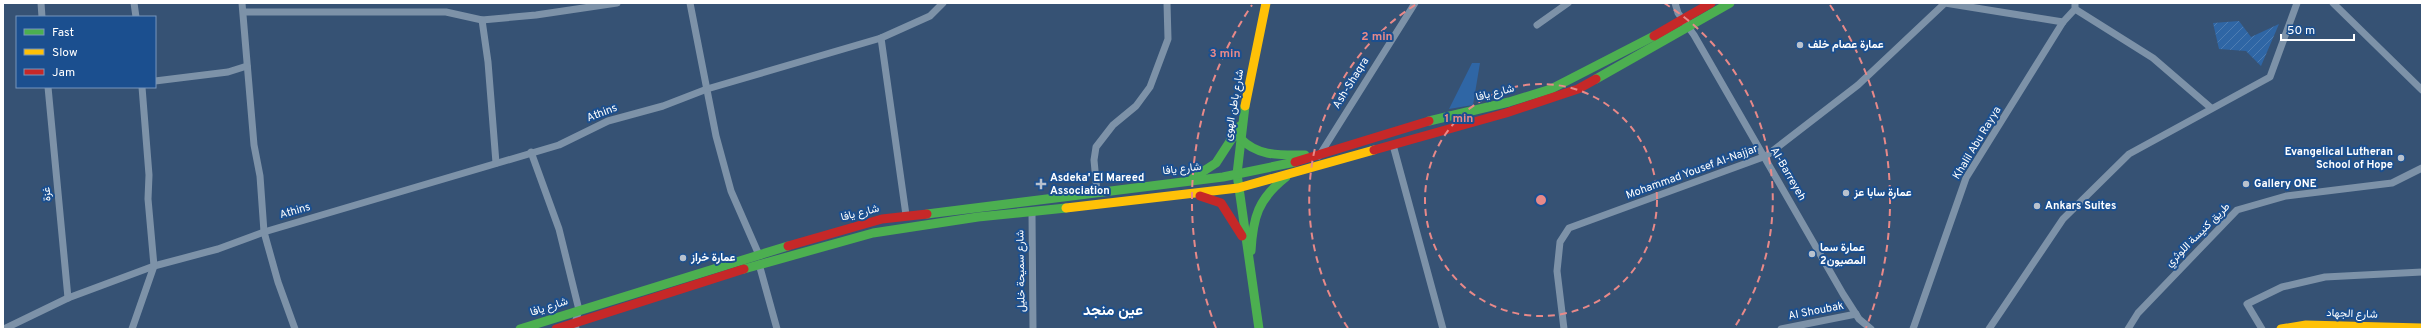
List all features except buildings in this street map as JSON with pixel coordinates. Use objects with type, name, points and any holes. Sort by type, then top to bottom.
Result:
[{"type":"main road","name":"شارع باطن الهوى","points":[[1250,276],[1237,174],[1242,122],[1266,3]]},
{"type":"main road","name":"شارع يافا","points":[[520,329],[850,227],[906,215],[1237,174],[1319,156],[1426,122],[1509,102],[1551,89],[1580,76],[1683,20],[1711,3]]},
{"type":"main road","name":"شارع يافا","points":[[556,329],[575,326],[759,264],[872,233],[978,217],[1032,213],[1238,188],[1394,145],[1506,113],[1578,89],[1730,3]]},
{"type":"main road","points":[[1185,181],[1207,171],[1216,164],[1242,122]]},
{"type":"main road","points":[[1240,138],[1252,150],[1259,152],[1319,156]]},
{"type":"main road","points":[[1260,329],[1250,276],[1253,220],[1257,209],[1268,192],[1292,173]]},
{"type":"main road","points":[[1192,194],[1214,199],[1221,203],[1245,241]]},
{"type":"main road","name":"شارع الجهاد","points":[[2281,329],[2306,325],[2422,328]]},
{"type":"street","points":[[40,3],[42,16]]},
{"type":"street","points":[[134,3],[136,16]]},
{"type":"street","points":[[242,3],[245,12],[247,66],[264,232],[278,282],[295,329]]},
{"type":"street","points":[[374,3],[374,12]]},
{"type":"street","points":[[245,12],[446,12],[482,20],[536,15],[617,3]]},
{"type":"street","points":[[690,3],[716,136],[731,191],[759,255]]},
{"type":"street","name":"Athins","points":[[4,329],[68,298],[154,266],[218,249],[264,232],[531,152],[559,145],[608,121],[663,106],[707,89],[881,38],[930,16],[943,3]]},
{"type":"street","points":[[1097,192],[1094,160],[1096,147],[1113,125],[1136,106],[1150,87],[1168,39],[1167,3]]},
{"type":"street","name":"Ash-Shaqra","points":[[1319,156],[1415,3]]},
{"type":"street","points":[[1537,25],[1568,3]]},
{"type":"street","name":"Al-Barreyeh","points":[[1675,3],[1683,20],[1690,27],[1766,156],[1856,314],[1871,329]]},
{"type":"street","points":[[1945,3],[2063,22]]},
{"type":"street","name":"Mohammad Yousef Al-Najjar","points":[[1564,329],[1557,271],[1560,242],[1570,228],[1766,156],[1858,85],[1945,3]]},
{"type":"street","points":[[1988,329],[2063,219],[2130,154],[2211,108],[2270,77],[2297,3]]},
{"type":"street","points":[[2333,3],[2422,90]]},
{"type":"street","points":[[2075,6],[2153,58],[2211,108]]},
{"type":"street","name":"Khalil Abu Rayya","points":[[1913,329],[1966,178],[2063,22],[2075,6]]},
{"type":"street","points":[[482,20],[488,62],[496,163]]},
{"type":"street","points":[[881,38],[906,215]]},
{"type":"street","points":[[156,81],[228,72],[247,66]]},
{"type":"street","name":"غزة","points":[[48,88],[68,298]]},
{"type":"street","points":[[132,329],[154,266],[148,199],[149,175],[142,88]]},
{"type":"street","points":[[1394,145],[1443,329]]},
{"type":"street","points":[[531,152],[559,228],[579,310],[575,326]]},
{"type":"street","name":"طريق كنيسة اللوثري","points":[[2128,329],[2138,313],[2237,210],[2286,196],[2392,183],[2422,168]]},
{"type":"street","name":"شارع سميحة خليل","points":[[1032,213],[1033,329]]},
{"type":"street","points":[[759,264],[777,329]]},
{"type":"street","points":[[2262,329],[2247,304],[2282,288],[2325,277],[2422,272]]},
{"type":"street","name":"Al Shoubak","points":[[1781,329],[1856,314]]},
{"type":"shaded area","points":[[2239,21],[2251,37],[2279,24],[2261,66],[2246,51],[2219,49],[2213,23]]},
{"type":"shaded area","points":[[1472,63],[1480,63],[1473,105],[1449,109]]},
{"type":"traffic: fast","points":[[1596,79],[1730,3]]},
{"type":"traffic: fast","points":[[1429,121],[1509,102],[1551,89],[1654,36]]},
{"type":"traffic: fast","points":[[1245,106],[1237,174],[1259,329]]},
{"type":"traffic: fast","points":[[1193,178],[1216,163],[1240,126]]},
{"type":"traffic: fast","points":[[1240,138],[1254,149],[1262,152],[1279,155],[1305,155]]},
{"type":"traffic: fast","points":[[927,214],[1223,177],[1295,162]]},
{"type":"traffic: fast","points":[[1251,251],[1253,228],[1263,201],[1269,193],[1286,177]]},
{"type":"traffic: fast","points":[[744,269],[873,233],[978,217],[1066,208]]},
{"type":"traffic: fast","points":[[520,329],[788,246]]},
{"type":"traffic: slow","points":[[1245,106],[1266,3]]},
{"type":"traffic: slow","points":[[1066,208],[1238,188],[1374,150]]},
{"type":"traffic: slow","points":[[2281,329],[2306,325],[2422,328]]},
{"type":"traffic: jam","points":[[1654,36],[1711,3]]},
{"type":"traffic: jam","points":[[1374,150],[1506,113],[1578,89],[1596,79]]},
{"type":"traffic: jam","points":[[1295,162],[1429,121]]},
{"type":"traffic: jam","points":[[1200,196],[1221,203],[1242,236]]},
{"type":"traffic: jam","points":[[788,246],[882,219],[927,214]]},
{"type":"traffic: jam","points":[[556,329],[744,269]]},
{"type":"place","name":"عمارة عصام خلف","points":[[1800,45]]},
{"type":"place","name":"Evangelical Lutheran School of Hope","points":[[2401,158]]},
{"type":"place","name":"Asdeka' El Mareed Association","points":[[1041,184]]},
{"type":"place","name":"Gallery ONE","points":[[2246,184]]},
{"type":"place","name":"عمارة سابا عز","points":[[1846,193]]},
{"type":"place","name":"Ankars Suites","points":[[2037,206]]},
{"type":"place","name":"عمارة سما المصيون2","points":[[1812,254]]},
{"type":"place","name":"عمارة خراز","points":[[683,258]]},
{"type":"district","name":"عين منجد","points":[[1113,311]]}]
